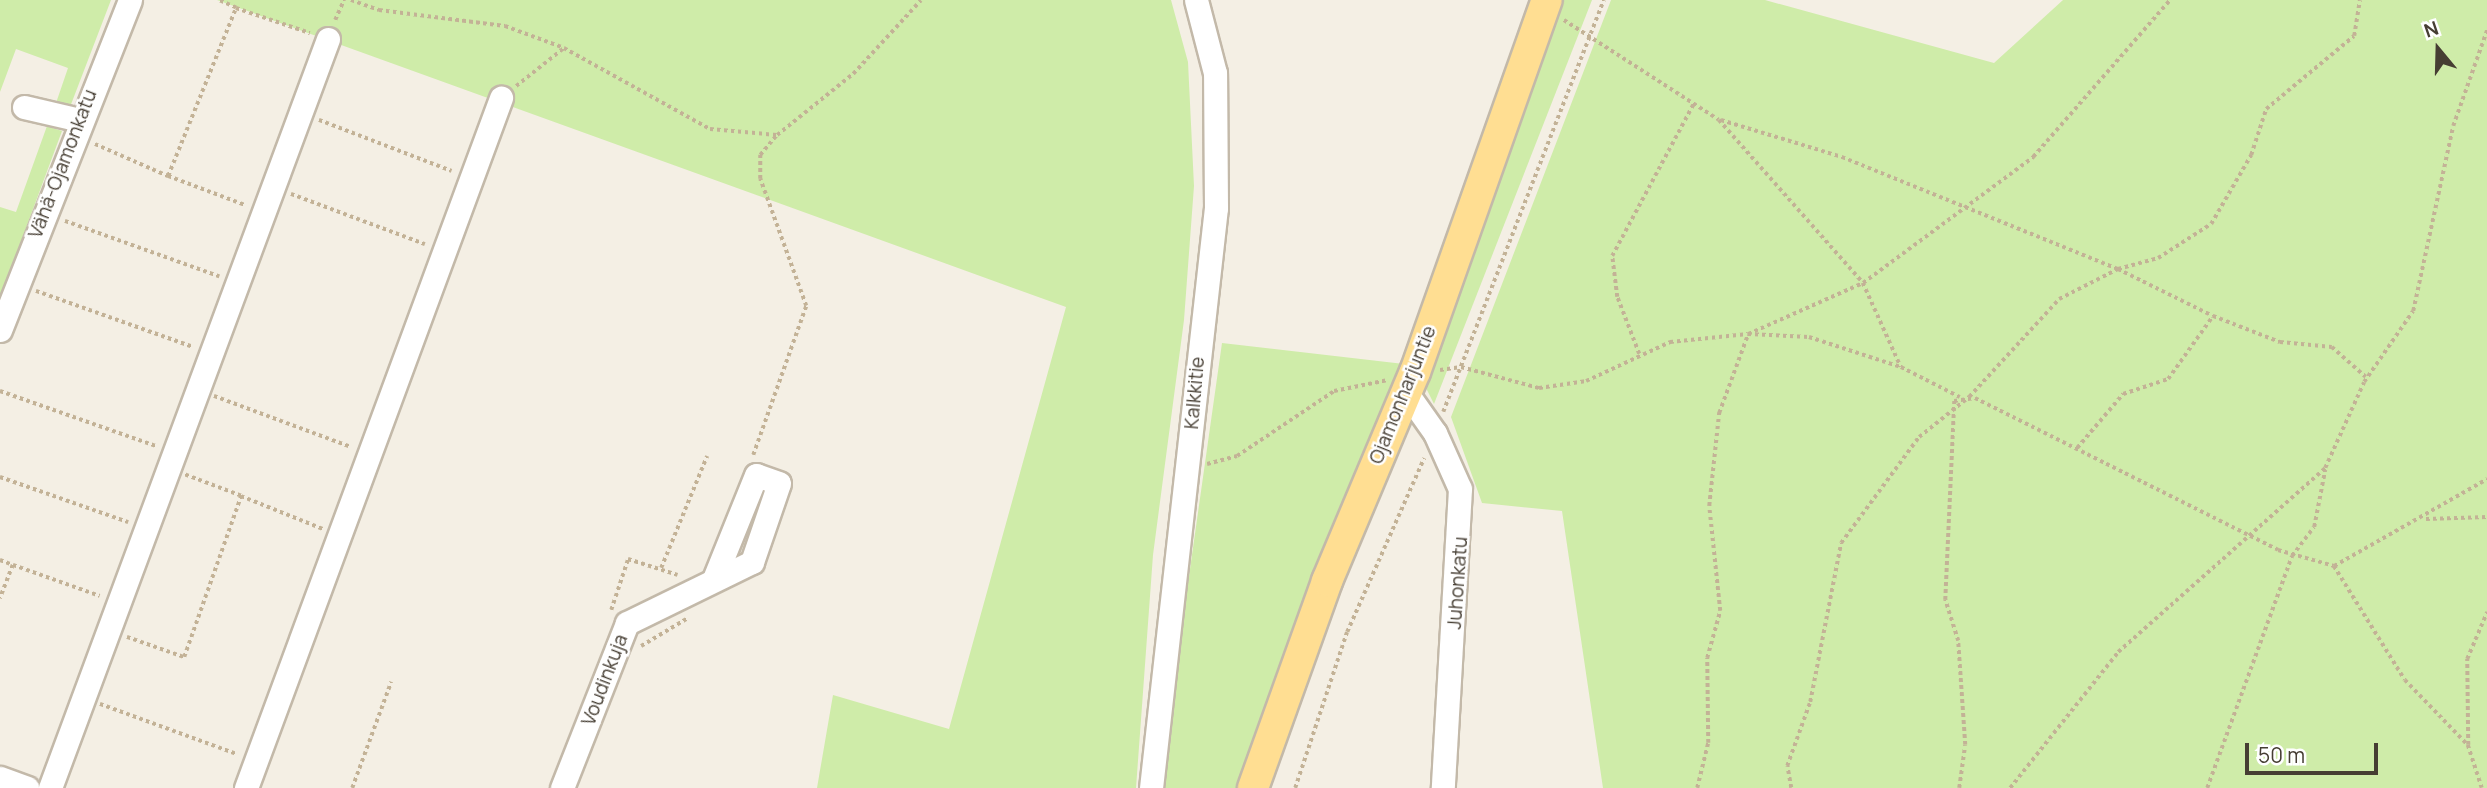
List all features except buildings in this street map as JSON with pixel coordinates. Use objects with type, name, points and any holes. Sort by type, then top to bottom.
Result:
[{"type":"main road","name":"Ojamonharjuntie","points":[[1253,788],[1327,582],[1410,383],[1546,0]]},
{"type":"street","name":"Vähä-Ojamonkatu","points":[[0,330],[77,127],[130,0]]},
{"type":"street","name":"Kalkkitie","points":[[1151,788],[1188,469],[1218,138],[1215,73],[1196,0]]},
{"type":"street","points":[[50,788],[328,39]]},
{"type":"street","points":[[246,788],[501,98]]},
{"type":"street","points":[[24,107],[77,127]]},
{"type":"street","name":"Juhonkatu","points":[[1410,383],[1460,489],[1462,538],[1443,788]]},
{"type":"street","name":"Voudinkuja","points":[[562,788],[627,623],[714,579]]},
{"type":"street","points":[[0,778],[27,788]]},
{"type":"path","points":[[218,0],[328,39]]},
{"type":"path","points":[[351,0],[379,10],[505,26],[564,48],[710,129],[777,135]]},
{"type":"path","points":[[752,460],[806,306],[760,179],[760,155],[777,135],[853,74],[921,0]]},
{"type":"path","points":[[1604,0],[1591,33],[1719,120],[1863,283],[1900,367]]},
{"type":"path","points":[[1697,788],[1708,743],[1707,658],[1720,611],[1709,506],[1718,426],[1748,334],[1863,283],[1962,206],[2033,158],[2170,0]]},
{"type":"path","points":[[1791,788],[1787,766],[1811,702],[1841,544],[1919,437],[1969,397],[2059,299],[2118,269],[2158,258],[2211,224],[2251,155],[2266,109],[2354,36],[2360,0]]},
{"type":"path","points":[[168,176],[236,8]]},
{"type":"path","points":[[2207,788],[2292,556],[2314,527],[2325,468],[2364,382],[2413,311],[2453,126],[2487,30]]},
{"type":"path","points":[[501,98],[564,48]]},
{"type":"path","points":[[1639,354],[1617,297],[1612,256],[1694,103]]},
{"type":"path","points":[[300,114],[472,178]]},
{"type":"path","points":[[1719,120],[1842,157],[2118,269],[2213,316],[2280,342],[2332,347],[2366,377]]},
{"type":"path","points":[[77,127],[168,176],[264,212]]},
{"type":"path","points":[[273,187],[445,251]]},
{"type":"path","points":[[44,214],[238,283]]},
{"type":"path","points":[[18,284],[211,354]]},
{"type":"path","points":[[2076,449],[2123,394],[2168,379],[2213,316]]},
{"type":"path","points":[[1188,469],[1237,456],[1334,391],[1410,383],[1461,366],[1539,388],[1586,381],[1639,354],[1670,342],[1748,334],[1809,337],[1900,367],[1962,397],[1969,397],[2292,556],[2334,566],[2422,519],[2487,479]]},
{"type":"path","points":[[198,390],[369,454]]},
{"type":"path","points":[[0,391],[172,460],[241,496],[339,535]]},
{"type":"path","points":[[1959,788],[1965,745],[1958,641],[1945,600],[1949,411],[1962,397]]},
{"type":"path","points":[[661,568],[706,456]]},
{"type":"path","points":[[2010,788],[2118,652],[2325,468]]},
{"type":"path","points":[[0,477],[147,528]]},
{"type":"path","points":[[109,631],[184,657],[241,496]]},
{"type":"path","points":[[2422,519],[2487,517]]},
{"type":"path","points":[[0,560],[119,603]]},
{"type":"path","points":[[0,599],[13,565]]},
{"type":"path","points":[[2334,566],[2405,680],[2468,745]]},
{"type":"path","points":[[636,659],[641,646],[698,612]]},
{"type":"path","points":[[2482,788],[2468,745],[2467,659],[2487,612]]},
{"type":"path","points":[[352,788],[391,682]]},
{"type":"path","points":[[84,698],[256,761]]},
{"type":"green space","points":[[0,0],[111,0],[70,107],[56,103],[68,68],[16,49],[0,92]]},
{"type":"green space","points":[[217,0],[1171,0],[1188,62],[1194,186],[1184,320],[1153,555],[1136,788],[817,788],[833,695],[949,729],[1066,307]]},
{"type":"green space","points":[[1562,0],[1592,0],[1434,404],[1424,384]]},
{"type":"green space","points":[[1611,0],[1765,0],[1994,63],[2063,0],[2487,0],[2487,788],[1603,788],[1562,511],[1482,503],[1451,417]]},
{"type":"green space","points":[[47,126],[62,131],[0,298],[0,207],[16,212]]},
{"type":"green space","points":[[1222,343],[1404,364],[1338,513],[1239,788],[1159,788]]}]
